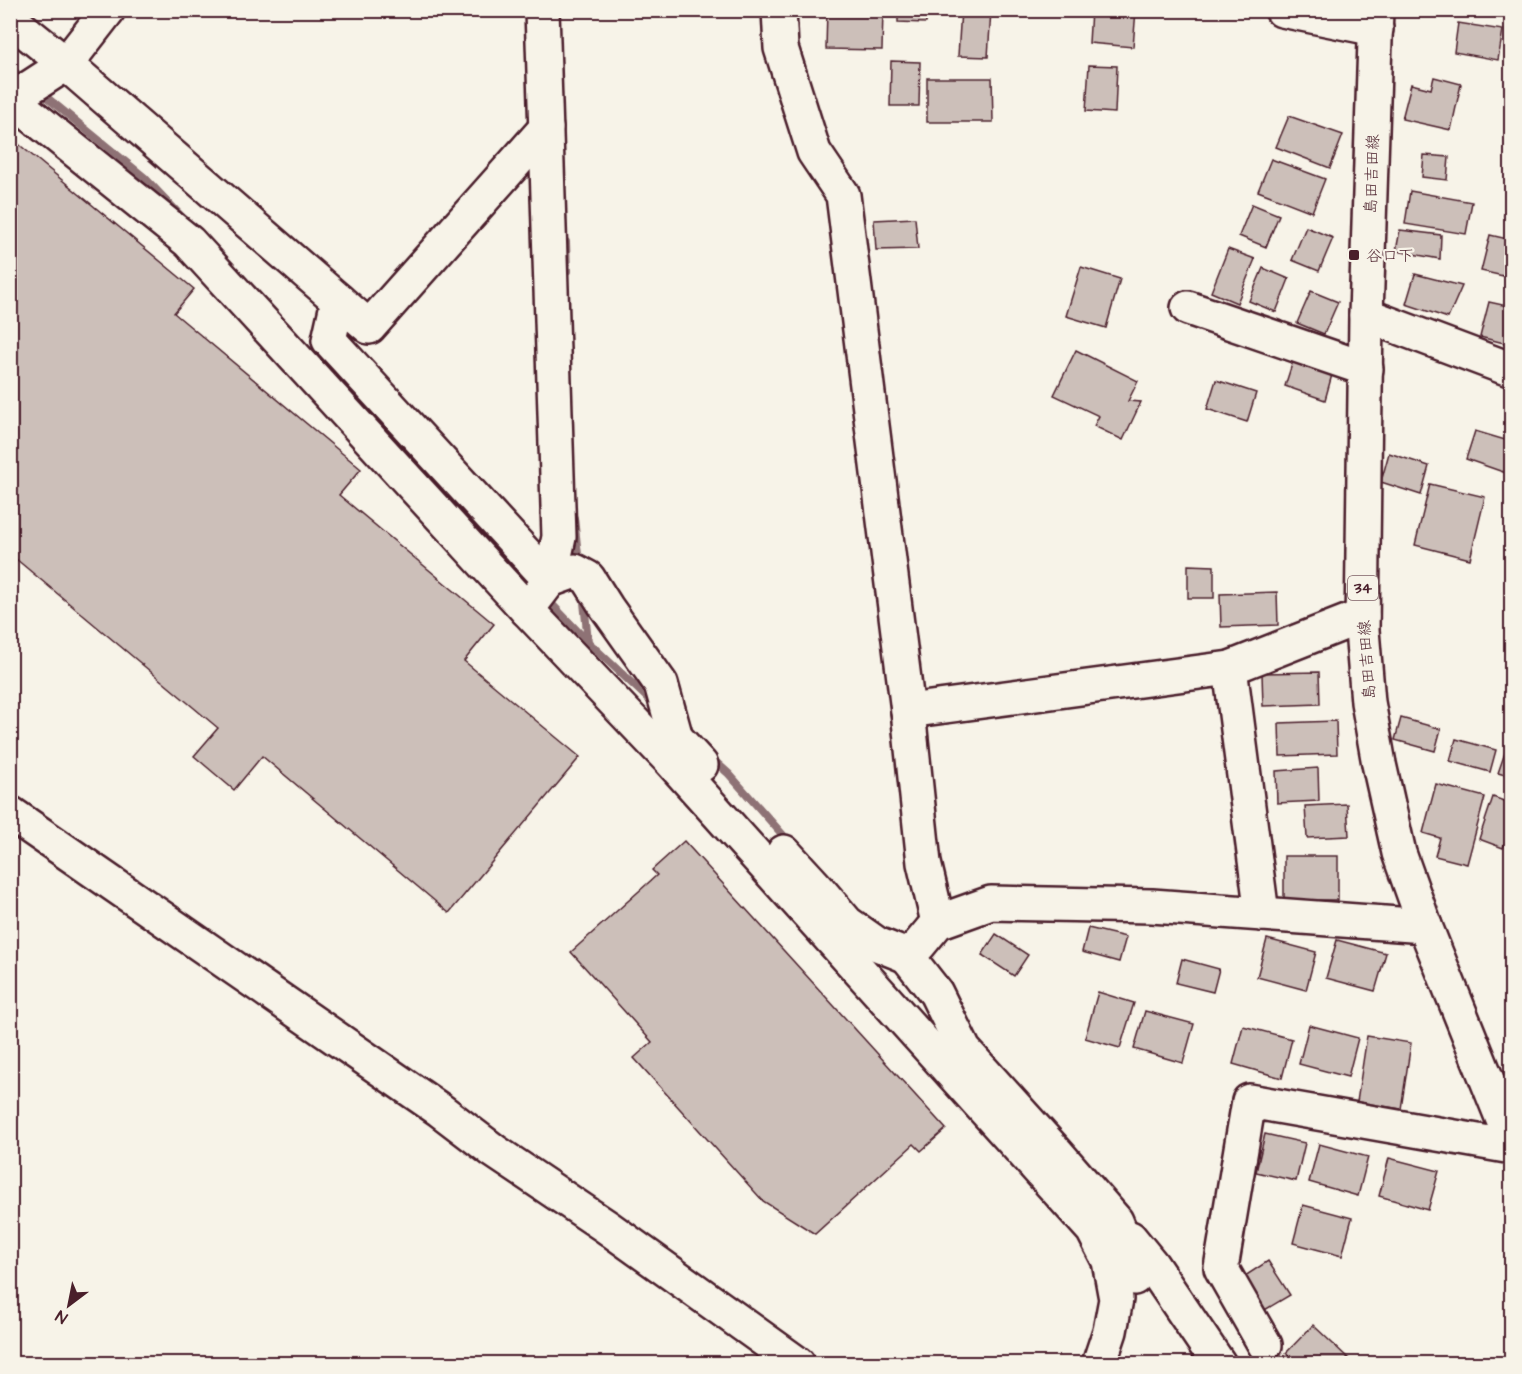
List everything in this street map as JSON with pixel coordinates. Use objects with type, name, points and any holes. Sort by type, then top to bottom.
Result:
[{"type":"street","points":[[108,10],[66,64],[11,98],[189,242],[527,610],[669,759],[1093,1230],[1109,1261],[1116,1299],[1110,1330],[1099,1364]]},
{"type":"street","points":[[527,610],[550,580],[559,537],[542,10]]},
{"type":"street","points":[[779,10],[781,48],[814,152],[843,195],[908,711],[924,863],[938,922]]},
{"type":"street","points":[[1282,10],[1376,20]]},
{"type":"street","points":[[10,19],[66,64],[369,327],[546,128]]},
{"type":"street","name":"島田吉田線","points":[[1376,20],[1366,315],[1362,616],[1368,702],[1399,853],[1425,926],[1512,1142]]},
{"type":"street","points":[[339,300],[329,340],[550,580]]},
{"type":"street","points":[[1188,308],[1366,369]]},
{"type":"street","points":[[1366,315],[1512,370]]},
{"type":"street","points":[[550,580],[575,571],[588,578],[660,684],[676,738],[818,888],[847,923],[878,944],[907,956],[936,993],[964,1050],[1116,1221],[1152,1265],[1219,1364]]},
{"type":"street","points":[[908,711],[1230,668],[1362,616]]},
{"type":"street","points":[[1230,668],[1262,914]]},
{"type":"street","points":[[10,813],[440,1110],[798,1364]]},
{"type":"street","points":[[907,956],[938,922],[991,903],[1152,906],[1425,926]]},
{"type":"street","points":[[1236,1364],[1273,1354],[1221,1268],[1249,1101],[1512,1147]]},
{"type":"street","points":[[1109,1364],[1132,1329],[1136,1300],[1133,1262],[1116,1221]]},
{"type":"building","points":[[827,10],[883,10],[882,50],[826,49]]},
{"type":"building","points":[[898,10],[927,10],[926,23],[898,22]]},
{"type":"building","points":[[961,10],[991,10],[988,57],[958,56]]},
{"type":"building","points":[[1091,10],[1136,10],[1133,47],[1089,43]]},
{"type":"building","points":[[1458,23],[1503,30],[1498,60],[1454,52]]},
{"type":"building","points":[[891,61],[920,62],[919,106],[890,106]]},
{"type":"building","points":[[1089,65],[1117,66],[1115,113],[1086,111]]},
{"type":"building","points":[[1434,77],[1461,84],[1451,130],[1402,119],[1411,84],[1431,89]]},
{"type":"building","points":[[927,78],[992,78],[993,122],[927,122]]},
{"type":"building","points":[[1289,116],[1343,135],[1330,168],[1276,147]]},
{"type":"building","points":[[10,137],[194,289],[174,313],[361,469],[339,495],[494,624],[464,661],[580,757],[449,913],[262,756],[234,790],[194,756],[218,728],[10,554]]},
{"type":"building","points":[[1424,155],[1449,157],[1447,180],[1422,177]]},
{"type":"building","points":[[1271,159],[1325,179],[1312,212],[1258,191]]},
{"type":"building","points":[[1512,189],[1512,218],[1504,216]]},
{"type":"building","points":[[1410,191],[1472,202],[1466,234],[1405,224]]},
{"type":"building","points":[[1252,204],[1279,215],[1266,247],[1239,236]]},
{"type":"building","points":[[915,218],[918,249],[876,250],[874,220]]},
{"type":"building","points":[[1306,227],[1333,238],[1319,271],[1292,260]]},
{"type":"building","points":[[1400,230],[1441,235],[1440,259],[1396,251]]},
{"type":"building","points":[[1490,235],[1512,240],[1512,278],[1481,271]]},
{"type":"building","points":[[1228,249],[1255,259],[1237,303],[1211,292]]},
{"type":"building","points":[[1081,267],[1120,279],[1106,328],[1066,316]]},
{"type":"building","points":[[1263,268],[1289,279],[1276,312],[1249,301]]},
{"type":"building","points":[[1415,274],[1462,286],[1448,318],[1406,304]]},
{"type":"building","points":[[1311,291],[1338,302],[1324,334],[1297,323]]},
{"type":"building","points":[[1489,302],[1512,307],[1512,345],[1480,337]]},
{"type":"building","points":[[1076,350],[1138,381],[1128,401],[1141,402],[1123,440],[1094,426],[1099,416],[1054,395]]},
{"type":"building","points":[[1294,358],[1333,371],[1325,400],[1285,386]]},
{"type":"building","points":[[1216,380],[1256,393],[1247,422],[1207,409]]},
{"type":"building","points":[[1475,431],[1512,442],[1512,453],[1506,473],[1466,459]]},
{"type":"building","points":[[1389,453],[1429,466],[1421,495],[1381,482]]},
{"type":"building","points":[[1430,484],[1485,497],[1470,559],[1415,545]]},
{"type":"building","points":[[1188,565],[1214,566],[1214,598],[1188,598]]},
{"type":"building","points":[[1277,592],[1278,625],[1221,627],[1220,594]]},
{"type":"building","points":[[1319,672],[1320,704],[1263,706],[1262,673]]},
{"type":"building","points":[[1401,718],[1441,729],[1435,751],[1395,740]]},
{"type":"building","points":[[1336,721],[1337,754],[1280,756],[1279,723]]},
{"type":"building","points":[[1456,739],[1496,750],[1490,772],[1450,761]]},
{"type":"building","points":[[1506,750],[1512,752],[1512,777],[1498,773]]},
{"type":"building","points":[[1318,768],[1319,801],[1277,803],[1276,771]]},
{"type":"building","points":[[1436,784],[1485,797],[1467,864],[1435,856],[1440,838],[1423,833]]},
{"type":"building","points":[[1493,797],[1512,804],[1512,823],[1503,848],[1479,839]]},
{"type":"building","points":[[1347,804],[1349,836],[1307,838],[1305,806]]},
{"type":"building","points":[[684,841],[946,1129],[921,1151],[914,1144],[815,1234],[763,1201],[634,1058],[652,1042],[571,952],[657,875],[652,870]]},
{"type":"building","points":[[1284,856],[1338,856],[1338,900],[1284,900]]},
{"type":"building","points":[[1088,928],[1126,937],[1119,962],[1082,952]]},
{"type":"building","points":[[996,934],[1028,955],[1014,976],[982,955]]},
{"type":"building","points":[[1267,939],[1316,952],[1306,990],[1257,977]]},
{"type":"building","points":[[1337,940],[1386,953],[1375,991],[1326,978]]},
{"type":"building","points":[[1182,959],[1219,969],[1213,992],[1176,983]]},
{"type":"building","points":[[1098,992],[1134,1003],[1120,1048],[1085,1038]]},
{"type":"building","points":[[1145,1011],[1194,1024],[1183,1063],[1134,1049]]},
{"type":"building","points":[[1309,1025],[1358,1038],[1348,1077],[1299,1064]]},
{"type":"building","points":[[1243,1026],[1292,1039],[1282,1078],[1233,1064]]},
{"type":"building","points":[[1367,1036],[1411,1043],[1401,1109],[1357,1102]]},
{"type":"building","points":[[1265,1134],[1305,1143],[1296,1181],[1256,1172]]},
{"type":"building","points":[[1319,1144],[1368,1157],[1358,1196],[1309,1182]]},
{"type":"building","points":[[1389,1158],[1439,1171],[1428,1210],[1379,1196]]},
{"type":"building","points":[[1303,1205],[1352,1218],[1342,1256],[1293,1243]]},
{"type":"building","points":[[1268,1261],[1290,1295],[1263,1311],[1242,1278]]},
{"type":"building","points":[[1313,1325],[1350,1360],[1346,1364],[1297,1364],[1286,1353]]},
{"type":"waterway","points":[[10,68],[26,81]]},
{"type":"waterway","points":[[39,91],[144,177],[182,217]]},
{"type":"waterway","points":[[566,242],[567,271]]},
{"type":"waterway","points":[[338,380],[497,547]]},
{"type":"waterway","points":[[574,518],[579,564]]},
{"type":"waterway","points":[[583,592],[588,642]]},
{"type":"waterway","points":[[545,597],[588,642],[656,706]]},
{"type":"waterway","points":[[709,756],[729,774],[790,843]]},
{"type":"place","name":"谷口下","points":[[1354,255]]}]
